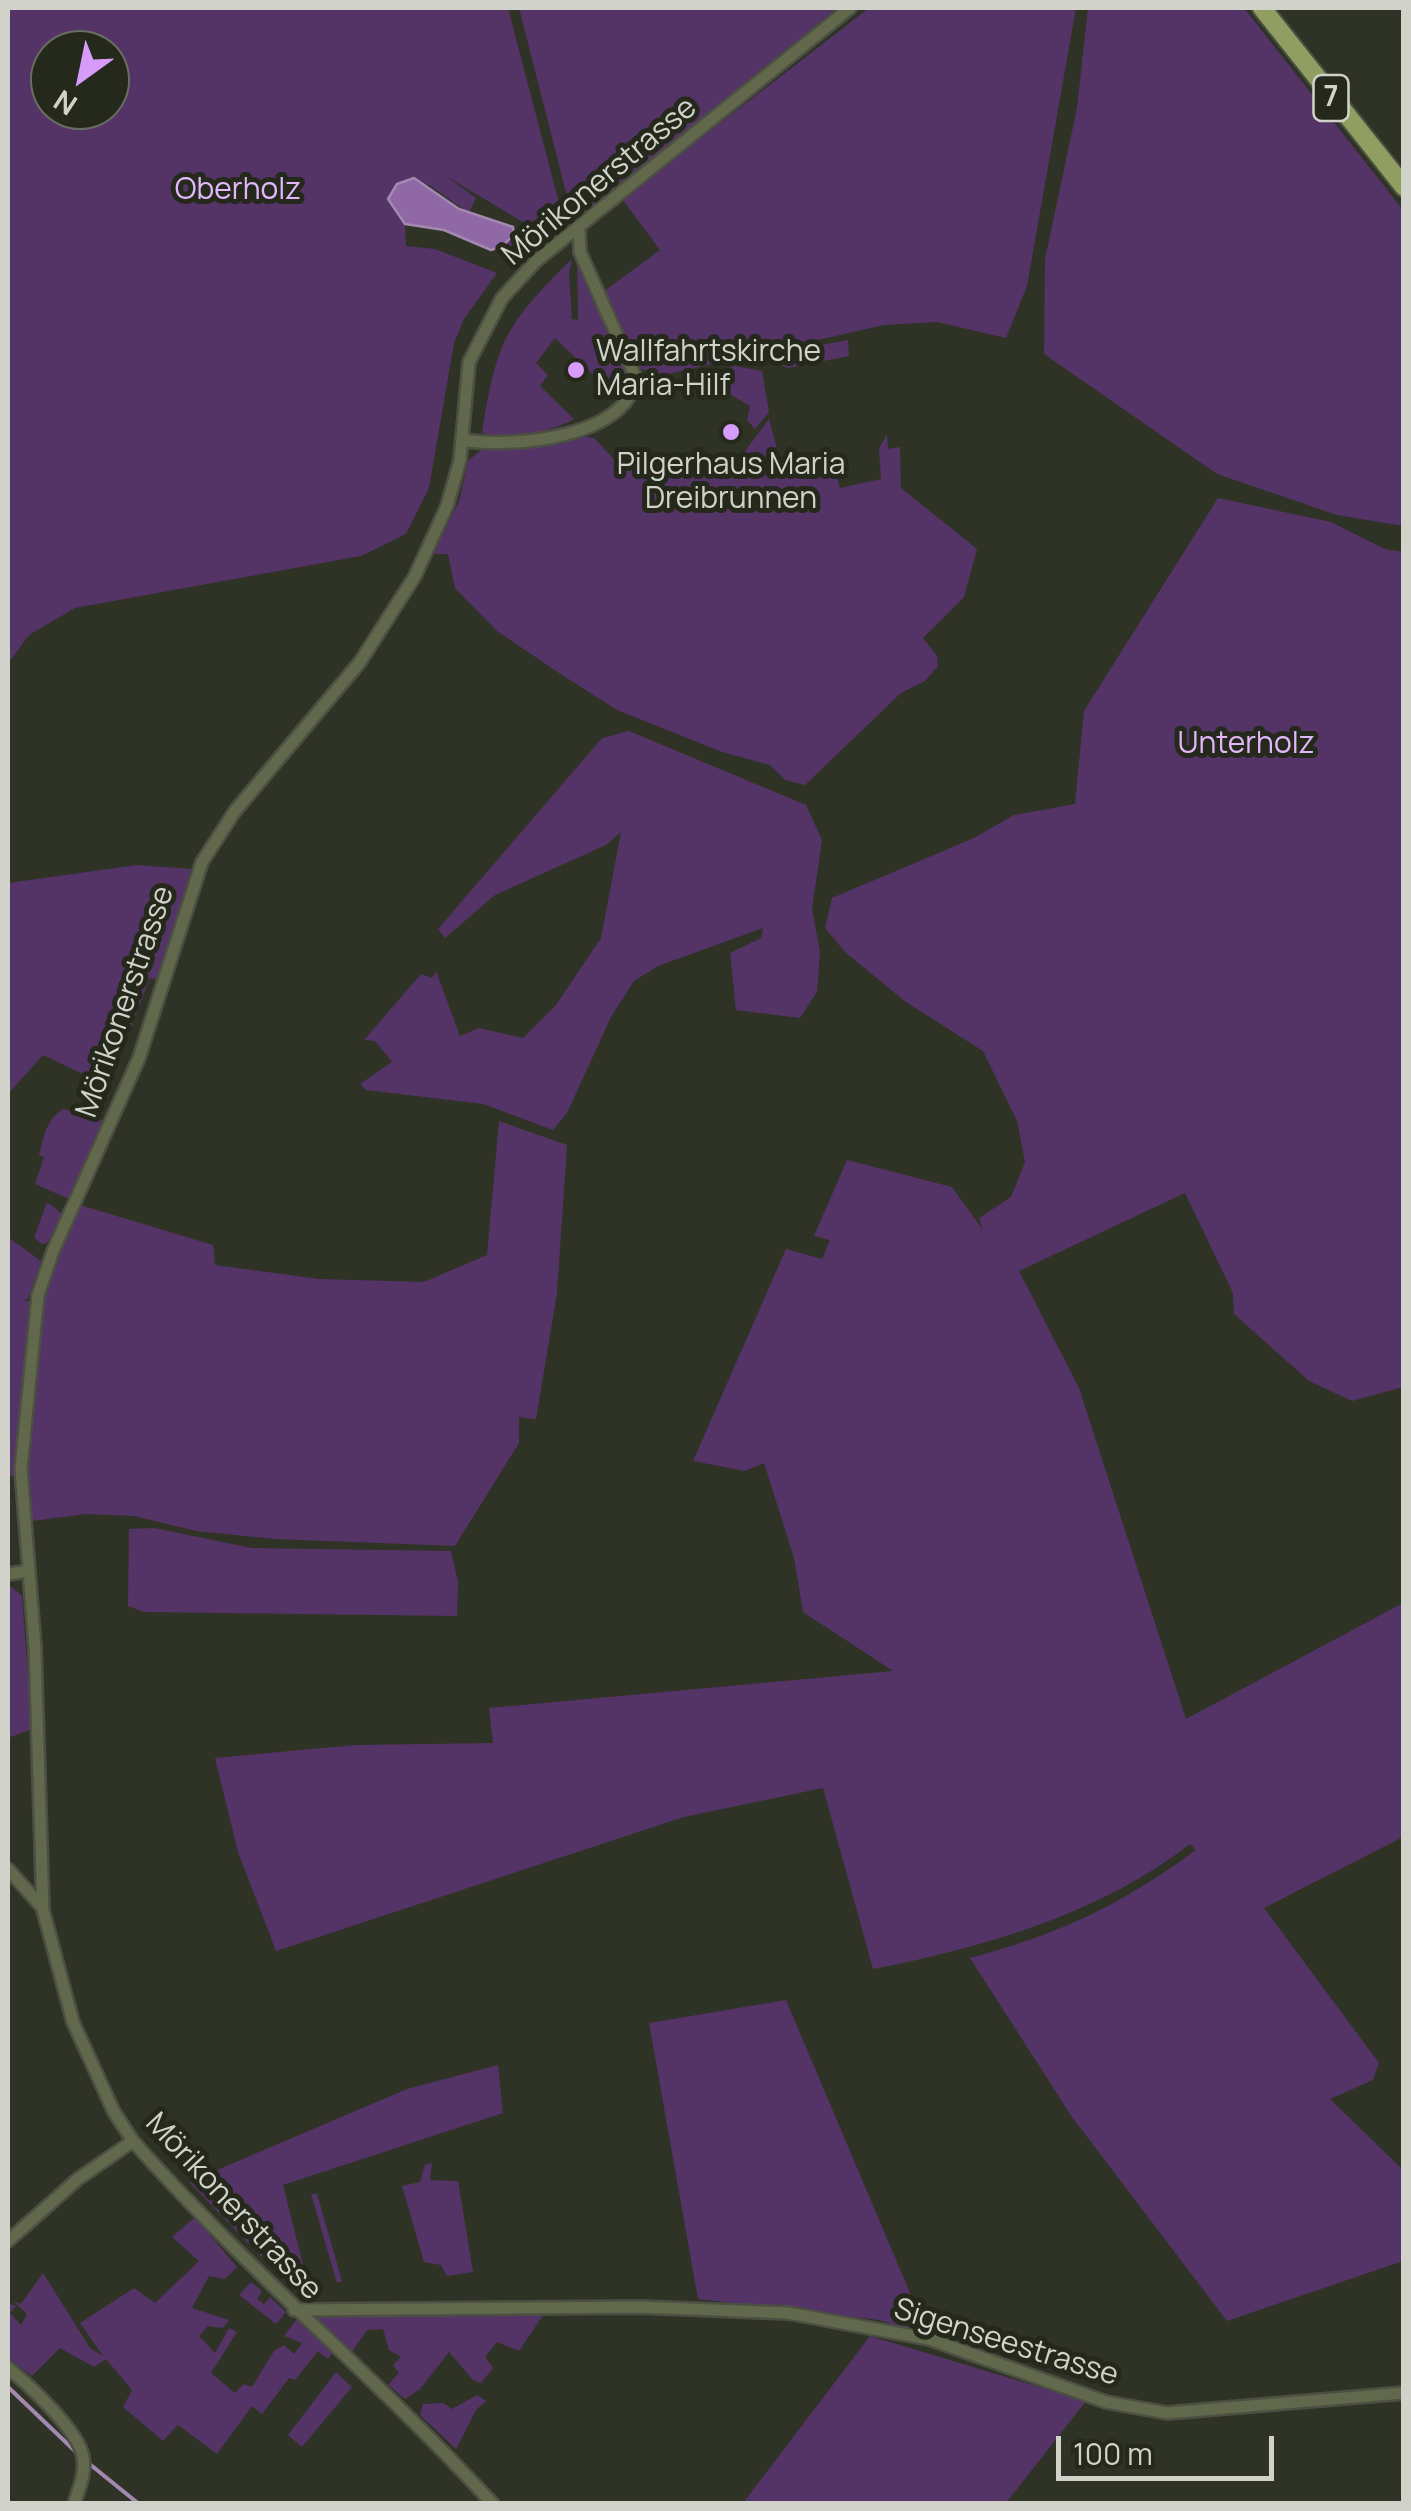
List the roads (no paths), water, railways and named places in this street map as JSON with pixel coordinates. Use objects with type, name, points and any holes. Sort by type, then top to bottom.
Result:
[{"type":"main road","name":"7","points":[[1262,8],[1404,187]]},
{"type":"street","name":"Mörikonerstrasse","points":[[492,2504],[426,2431],[294,2310],[133,2141],[114,2112],[73,2022],[43,1910],[38,1709],[21,1469],[31,1337],[46,1268],[139,1058],[202,862],[235,811],[319,713],[392,616],[438,528],[463,440],[470,362],[484,328],[523,272],[850,8]]},
{"type":"street","points":[[463,440],[520,443],[561,436],[595,424],[620,408],[634,392],[636,378],[580,252],[578,231]]},
{"type":"street","points":[[8,1574],[28,1571]]},
{"type":"street","points":[[8,1869],[36,1895],[43,1910]]},
{"type":"street","points":[[8,2241],[78,2179],[133,2141]]},
{"type":"street","name":"Sigenseestrasse","points":[[294,2310],[640,2307],[788,2313],[929,2339],[1106,2402],[1167,2413],[1404,2393]]},
{"type":"street","points":[[8,2368],[37,2395],[82,2451],[83,2475],[74,2504]]},
{"type":"waterway","points":[[8,2387],[76,2452]]},
{"type":"waterway","points":[[87,2462],[139,2504]]},
{"type":"place","name":"Wallfahrtskirche Maria-Hilf","points":[[576,370]]},
{"type":"place","name":"Pilgerhaus Maria Dreibrunnen","points":[[731,432]]},
{"type":"park label","name":"Oberholz","points":[[238,191]]},
{"type":"park label","name":"Unterholz","points":[[1246,745]]}]
